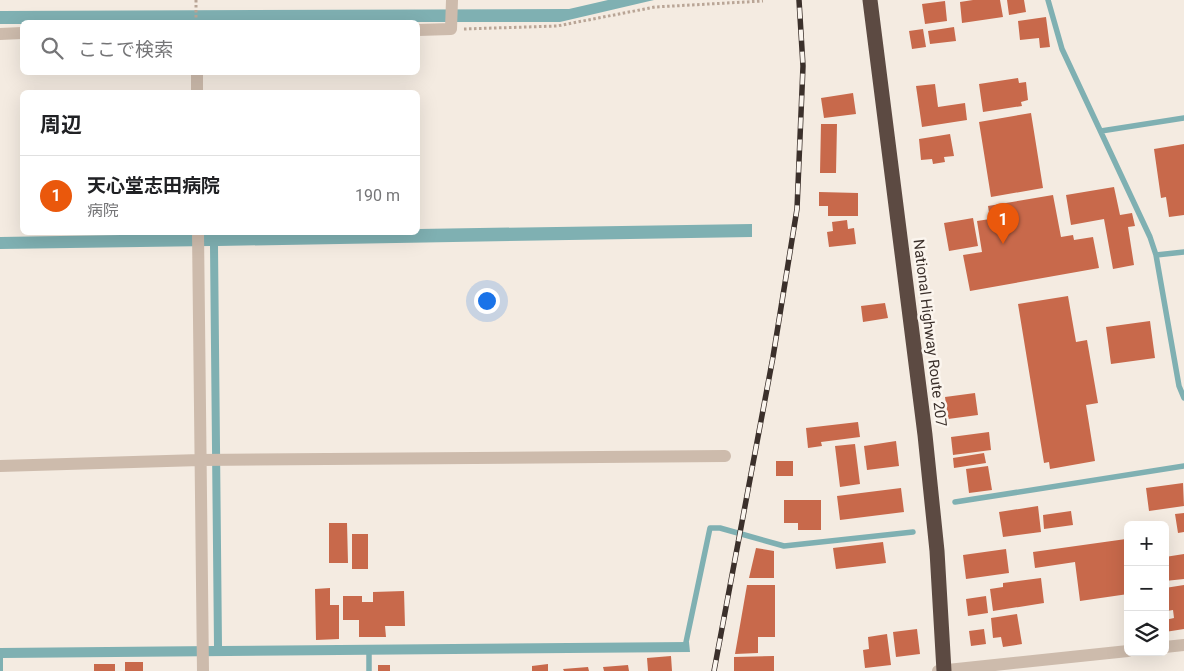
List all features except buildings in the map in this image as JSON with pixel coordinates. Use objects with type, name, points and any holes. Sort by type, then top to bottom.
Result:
[{"type":"highway","name":"National Highway Route 207","points":[[870,0],[925,435],[937,551],[942,671]]},
{"type":"street","points":[[420,30],[451,29],[452,2]]},
{"type":"street","points":[[0,34],[20,34]]},
{"type":"street","points":[[196,75],[197,90]]},
{"type":"street","points":[[198,235],[203,666]]},
{"type":"street","points":[[0,466],[200,460],[725,456]]},
{"type":"street","points":[[1169,647],[1184,645]]},
{"type":"street","points":[[942,671],[1124,651]]},
{"type":"path","points":[[196,0],[196,20]]},
{"type":"path","points":[[451,29],[557,26],[655,7],[763,1]]},
{"type":"water","points":[[608,0],[654,0],[560,22],[20,20],[20,24],[0,24],[0,11],[569,9]]},
{"type":"water","points":[[752,224],[752,237],[218,246],[222,646],[689,642],[690,652],[3,658],[3,671],[0,671],[0,648],[214,646],[210,246],[0,249],[0,237],[420,235],[420,229]]},
{"type":"waterway","points":[[1048,0],[1062,49],[1150,237],[1156,255],[1179,386],[1184,398]]},
{"type":"waterway","points":[[1101,131],[1184,118]]},
{"type":"waterway","points":[[1156,255],[1184,252]]},
{"type":"waterway","points":[[955,502],[1184,466]]},
{"type":"waterway","points":[[683,647],[685,647],[710,528],[720,528],[784,546],[913,532]]},
{"type":"waterway","points":[[369,650],[369,671]]},
{"type":"railway","points":[[714,671],[773,357],[797,209],[803,66],[799,0]]},
{"type":"place","name":"天心堂志田病院","points":[[1003,244]]}]
